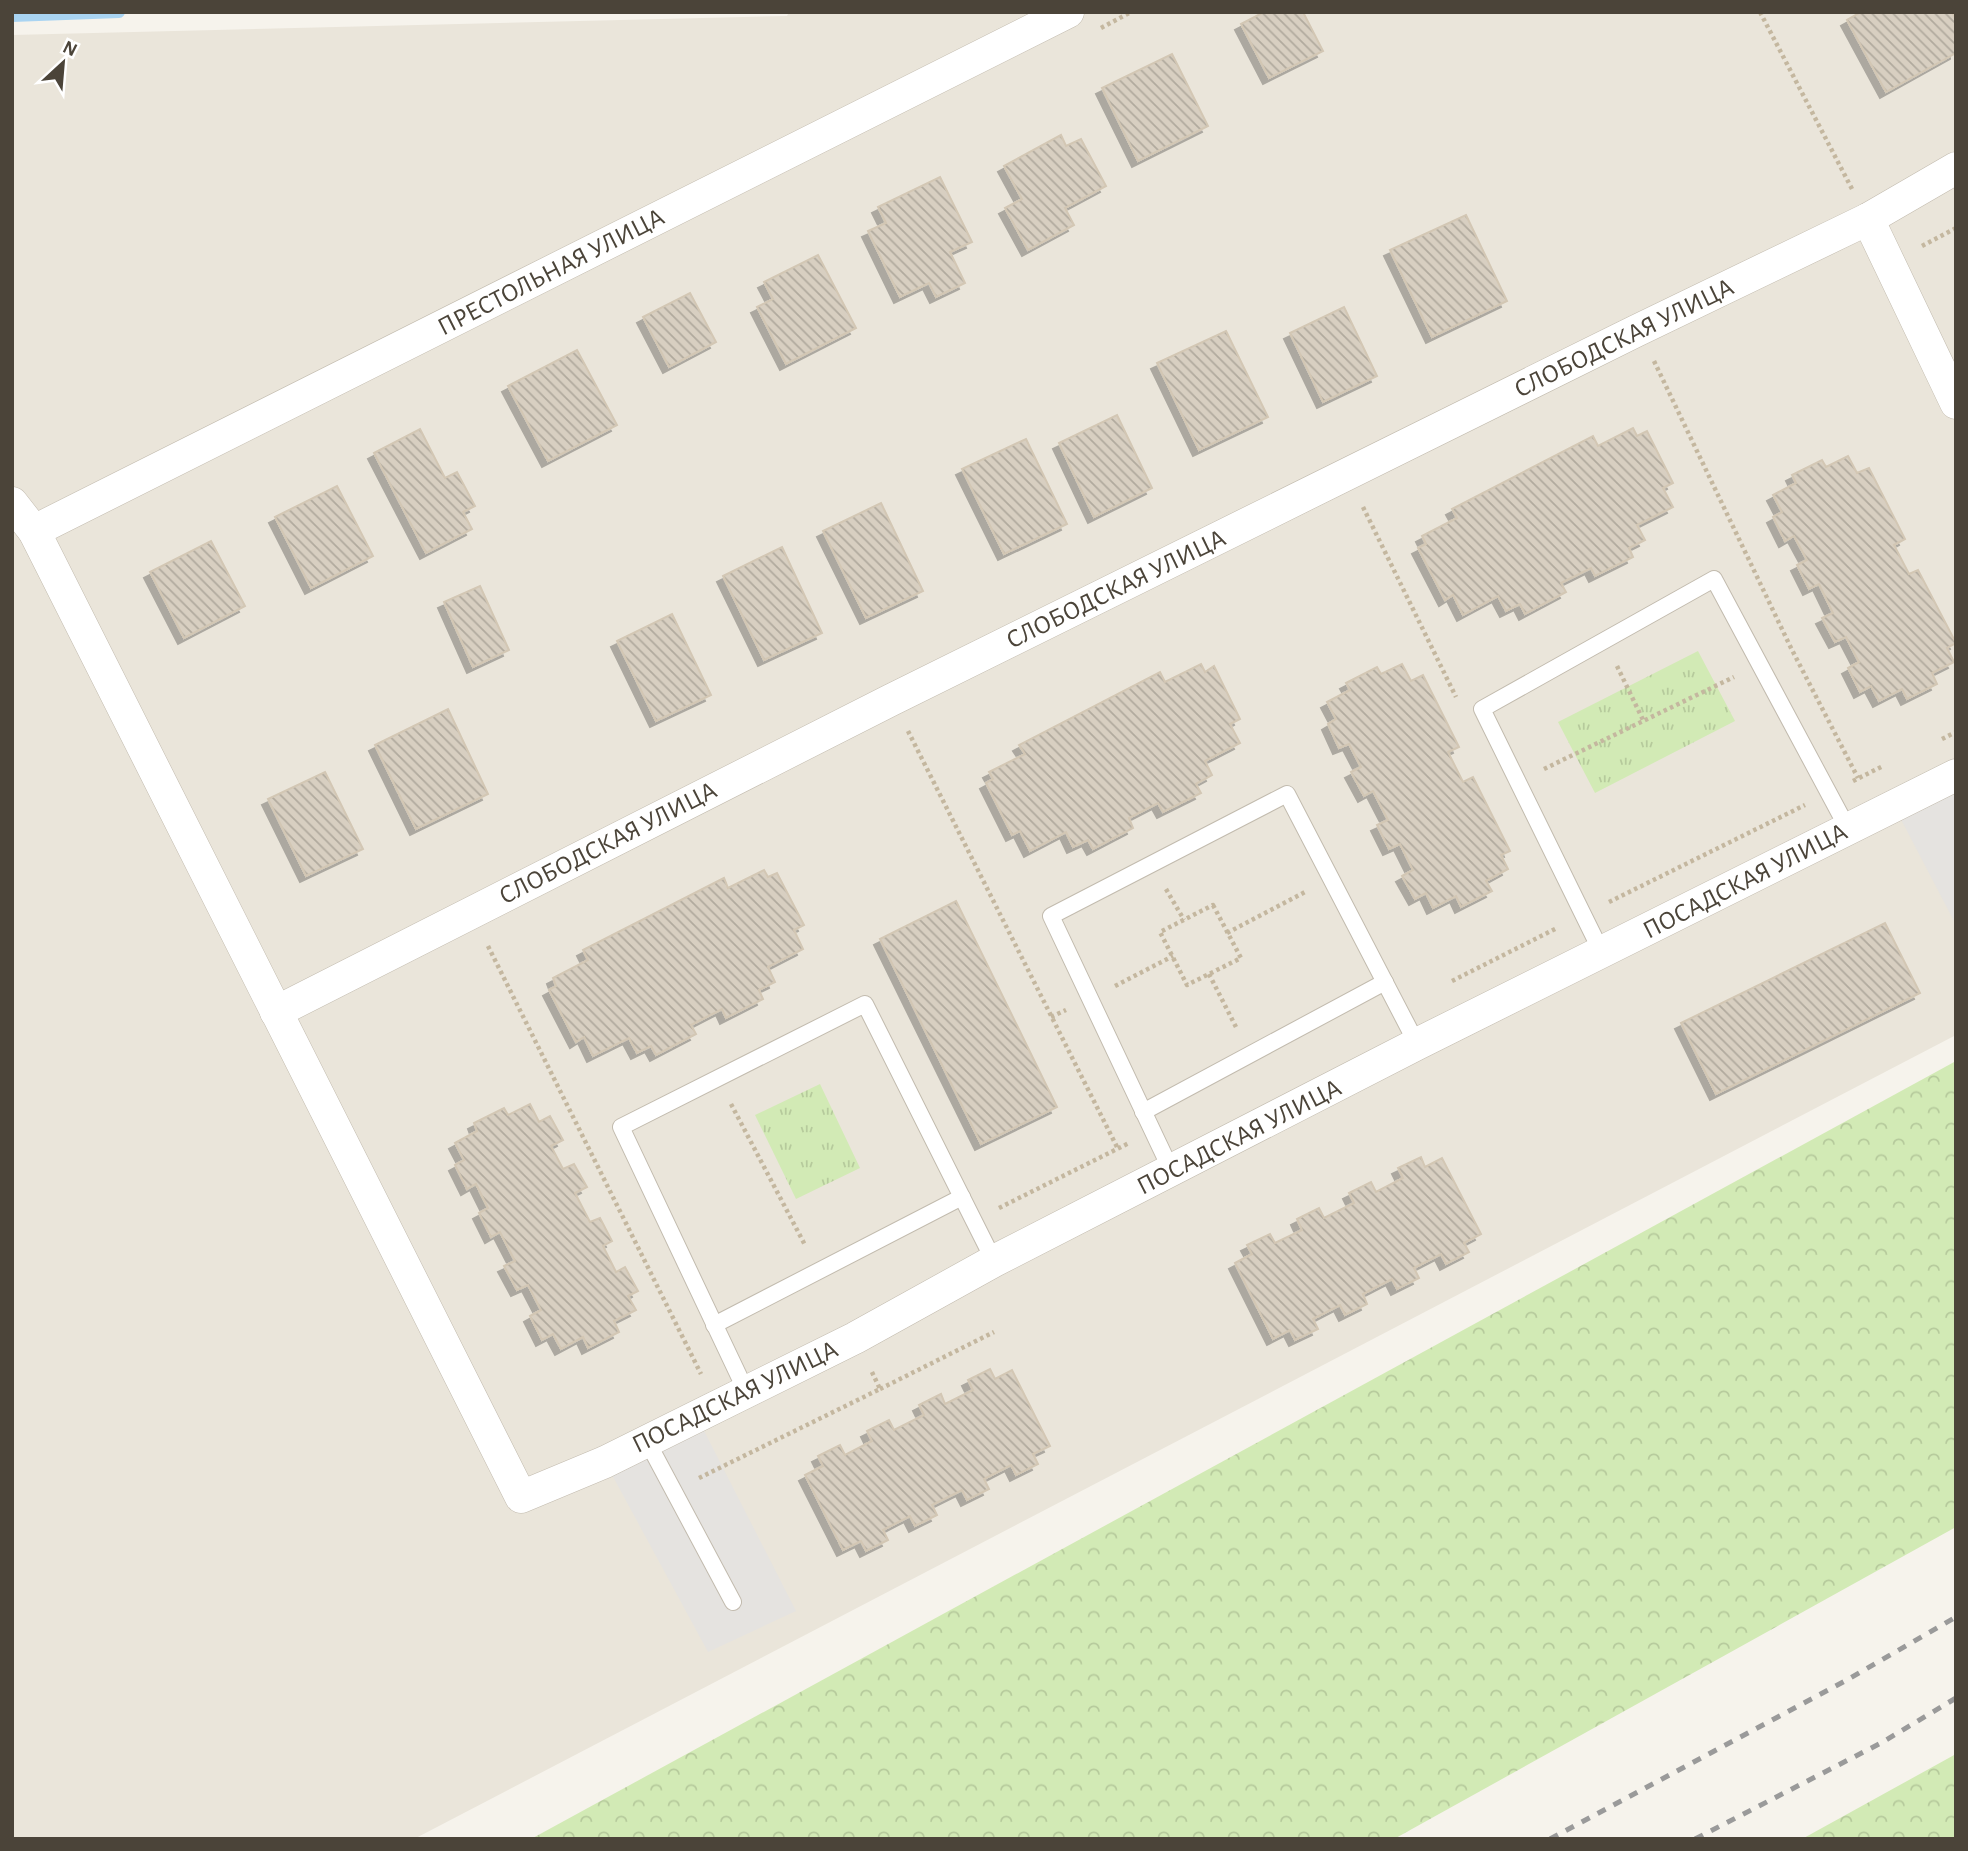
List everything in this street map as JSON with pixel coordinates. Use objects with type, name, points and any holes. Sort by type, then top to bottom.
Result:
[{"type":"street","name":"ПРЕСТОЛЬНАЯ УЛИЦА","points":[[34,531],[1068,12]]},
{"type":"street","name":"СЛОБОДСКАЯ УЛИЦА","points":[[276,1012],[891,700],[1868,219],[1956,168]]},
{"type":"street","points":[[1868,219],[1956,403]]},
{"type":"street","points":[[12,503],[34,531],[276,1012]]},
{"type":"street","name":"ПОСАДСКАЯ УЛИЦА","points":[[276,1012],[521,1497],[605,1462],[855,1338],[994,1261],[1417,1044],[1956,775]]},
{"type":"lane","points":[[1602,953],[1482,709],[1714,579],[1848,829]]},
{"type":"lane","points":[[1171,1172],[1051,916],[1287,794],[1417,1044]]},
{"type":"lane","points":[[1143,1112],[1385,982]]},
{"type":"lane","points":[[746,1391],[621,1127],[865,1004],[994,1261]]},
{"type":"lane","points":[[714,1325],[962,1197]]},
{"type":"lane","points":[[647,1441],[733,1602]]},
{"type":"path","points":[[1760,12],[1868,219]]},
{"type":"path","points":[[1636,331],[1651,355],[1791,648],[1858,778]]},
{"type":"path","points":[[1604,640],[1644,722]]},
{"type":"path","points":[[1574,756],[1791,648]]},
{"type":"path","points":[[891,700],[1138,1189]]},
{"type":"path","points":[[1227,933],[1331,878]]},
{"type":"path","points":[[1213,905],[1241,958],[1187,985],[1172,956],[1160,932],[1213,905]]},
{"type":"path","points":[[484,939],[718,1406]]},
{"type":"path","points":[[1090,999],[1172,956]]},
{"type":"path","points":[[880,1389],[994,1332]]},
{"type":"shaded area","points":[[789,12],[1956,12],[1956,1035],[414,1839],[12,1839],[12,35],[787,16]]},
{"type":"shaded area","points":[[1956,775],[1956,925],[1894,806]]},
{"type":"shaded area","points":[[697,1417],[796,1611],[708,1652],[605,1462]]},
{"type":"green space","points":[[1698,651],[1735,721],[1595,793],[1558,722]]},
{"type":"green space","points":[[1956,1061],[1956,1527],[1394,1839],[531,1839]]},
{"type":"green space","points":[[820,1084],[860,1168],[796,1199],[755,1115]]},
{"type":"green space","points":[[1956,1754],[1956,1839],[1802,1839]]},
{"type":"building","points":[[1264,12],[1303,12],[1323,51],[1269,78],[1241,24]]},
{"type":"building","points":[[1861,12],[1952,12],[1956,19],[1956,53],[1886,92],[1847,20]]},
{"type":"building","points":[[1172,54],[1208,126],[1138,161],[1102,88]]},
{"type":"building","points":[[1061,135],[1066,146],[1081,139],[1106,186],[1065,208],[1074,225],[1028,250],[1005,208],[1022,199],[1004,166]]},
{"type":"building","points":[[940,177],[972,242],[950,252],[965,283],[936,297],[929,283],[900,297],[868,231],[886,223],[878,207]]},
{"type":"building","points":[[1466,215],[1507,301],[1432,337],[1390,250]]},
{"type":"building","points":[[818,255],[856,328],[786,364],[757,307],[773,299],[764,282]]},
{"type":"building","points":[[690,293],[716,342],[669,367],[643,317]]},
{"type":"building","points":[[1344,307],[1377,376],[1323,402],[1290,333]]},
{"type":"building","points":[[1226,331],[1268,417],[1199,450],[1157,363]]},
{"type":"building","points":[[577,350],[617,425],[548,461],[508,386]]},
{"type":"building","points":[[1117,415],[1152,488],[1094,517],[1059,443]]},
{"type":"building","points":[[1633,428],[1637,436],[1647,431],[1673,483],[1663,488],[1673,507],[1637,525],[1645,540],[1629,548],[1633,557],[1595,576],[1591,568],[1561,583],[1566,592],[1525,614],[1520,604],[1506,611],[1498,596],[1463,615],[1453,595],[1445,600],[1418,548],[1426,544],[1422,536],[1457,518],[1452,509],[1593,436],[1598,446]]},
{"type":"building","points":[[420,429],[445,478],[457,472],[475,506],[463,512],[472,529],[426,553],[374,453]]},
{"type":"building","points":[[1026,439],[1067,524],[1004,554],[962,469]]},
{"type":"building","points":[[1848,456],[1857,473],[1869,468],[1905,539],[1894,545],[1909,574],[1918,570],[1956,643],[1947,648],[1954,662],[1932,673],[1937,684],[1907,699],[1902,689],[1879,701],[1871,686],[1860,692],[1848,668],[1859,662],[1846,637],[1835,642],[1822,618],[1833,613],[1819,584],[1809,589],[1797,565],[1807,560],[1794,536],[1785,541],[1773,517],[1782,512],[1773,495],[1796,483],[1792,475],[1822,460],[1826,467]]},
{"type":"building","points":[[337,486],[373,556],[311,588],[275,517]]},
{"type":"building","points":[[881,503],[923,591],[866,618],[823,531]]},
{"type":"building","points":[[211,541],[245,606],[184,638],[150,572]]},
{"type":"building","points":[[782,547],[822,633],[764,660],[723,576]]},
{"type":"building","points":[[480,586],[509,650],[473,667],[444,602]]},
{"type":"building","points":[[672,614],[711,695],[656,721],[617,641]]},
{"type":"building","points":[[1201,664],[1205,672],[1214,666],[1240,719],[1230,724],[1240,743],[1205,761],[1212,775],[1196,784],[1201,793],[1163,812],[1158,803],[1129,818],[1133,828],[1093,849],[1088,840],[1073,847],[1066,832],[1030,851],[1020,831],[1012,835],[986,783],[993,779],[989,772],[1025,754],[1019,745],[1160,672],[1165,682]]},
{"type":"building","points":[[1402,664],[1411,681],[1423,675],[1459,747],[1448,752],[1463,782],[1473,777],[1510,851],[1501,855],[1508,869],[1486,881],[1492,891],[1461,907],[1456,896],[1433,908],[1426,893],[1415,899],[1402,876],[1413,870],[1400,844],[1389,849],[1377,825],[1388,820],[1373,791],[1364,796],[1351,772],[1361,767],[1349,744],[1339,748],[1328,724],[1336,719],[1327,702],[1350,690],[1346,683],[1377,667],[1381,674]]},
{"type":"building","points":[[448,709],[488,794],[416,829],[375,745]]},
{"type":"building","points":[[325,772],[363,849],[306,876],[268,799]]},
{"type":"building","points":[[764,870],[768,877],[777,873],[804,925],[794,930],[803,949],[768,967],[775,982],[759,990],[763,999],[726,1018],[722,1009],[691,1025],[696,1034],[656,1055],[651,1046],[637,1053],[629,1038],[593,1056],[584,1037],[576,1042],[549,990],[556,986],[553,978],[588,960],[583,950],[724,878],[728,888]]},
{"type":"building","points":[[956,901],[1057,1107],[981,1144],[880,939]]},
{"type":"building","points":[[1885,923],[1920,993],[1716,1094],[1681,1023]]},
{"type":"building","points":[[530,1104],[539,1122],[550,1116],[563,1140],[551,1146],[563,1169],[574,1164],[587,1187],[575,1193],[590,1222],[600,1218],[612,1241],[603,1246],[616,1272],[625,1267],[638,1291],[628,1296],[636,1310],[614,1321],[619,1332],[588,1348],[583,1337],[561,1349],[553,1334],[542,1340],[530,1316],[541,1310],[528,1285],[517,1290],[504,1266],[515,1261],[500,1232],[491,1237],[479,1213],[488,1208],[476,1184],[467,1189],[455,1165],[464,1160],[455,1143],[477,1131],[474,1123],[504,1108],[508,1115]]},
{"type":"building","points":[[1421,1157],[1425,1167],[1442,1158],[1481,1234],[1464,1243],[1469,1252],[1446,1264],[1441,1254],[1414,1268],[1419,1278],[1397,1289],[1392,1279],[1363,1294],[1367,1304],[1345,1315],[1340,1305],[1313,1319],[1318,1329],[1295,1340],[1290,1330],[1273,1339],[1235,1263],[1252,1254],[1247,1245],[1270,1234],[1275,1243],[1302,1230],[1297,1219],[1319,1208],[1324,1218],[1354,1203],[1349,1193],[1371,1182],[1376,1192],[1403,1178],[1398,1168]]},
{"type":"building","points":[[990,1369],[995,1379],[1012,1370],[1050,1446],[1033,1454],[1038,1464],[1016,1475],[1011,1465],[984,1479],[989,1489],[967,1500],[962,1490],[932,1505],[937,1515],[915,1526],[910,1516],[883,1530],[888,1540],[866,1551],[861,1541],[843,1550],[805,1475],[823,1466],[818,1456],[840,1445],[845,1455],[872,1441],[867,1431],[889,1420],[894,1430],[924,1415],[919,1405],[941,1394],[945,1404],[973,1390],[968,1380]]},
{"type":"waterway","points":[[12,16],[119,12]]},
{"type":"railway","points":[[1550,1839],[1845,1681],[1956,1617]]},
{"type":"railway","points":[[1695,1839],[1881,1743],[1956,1698]]}]
